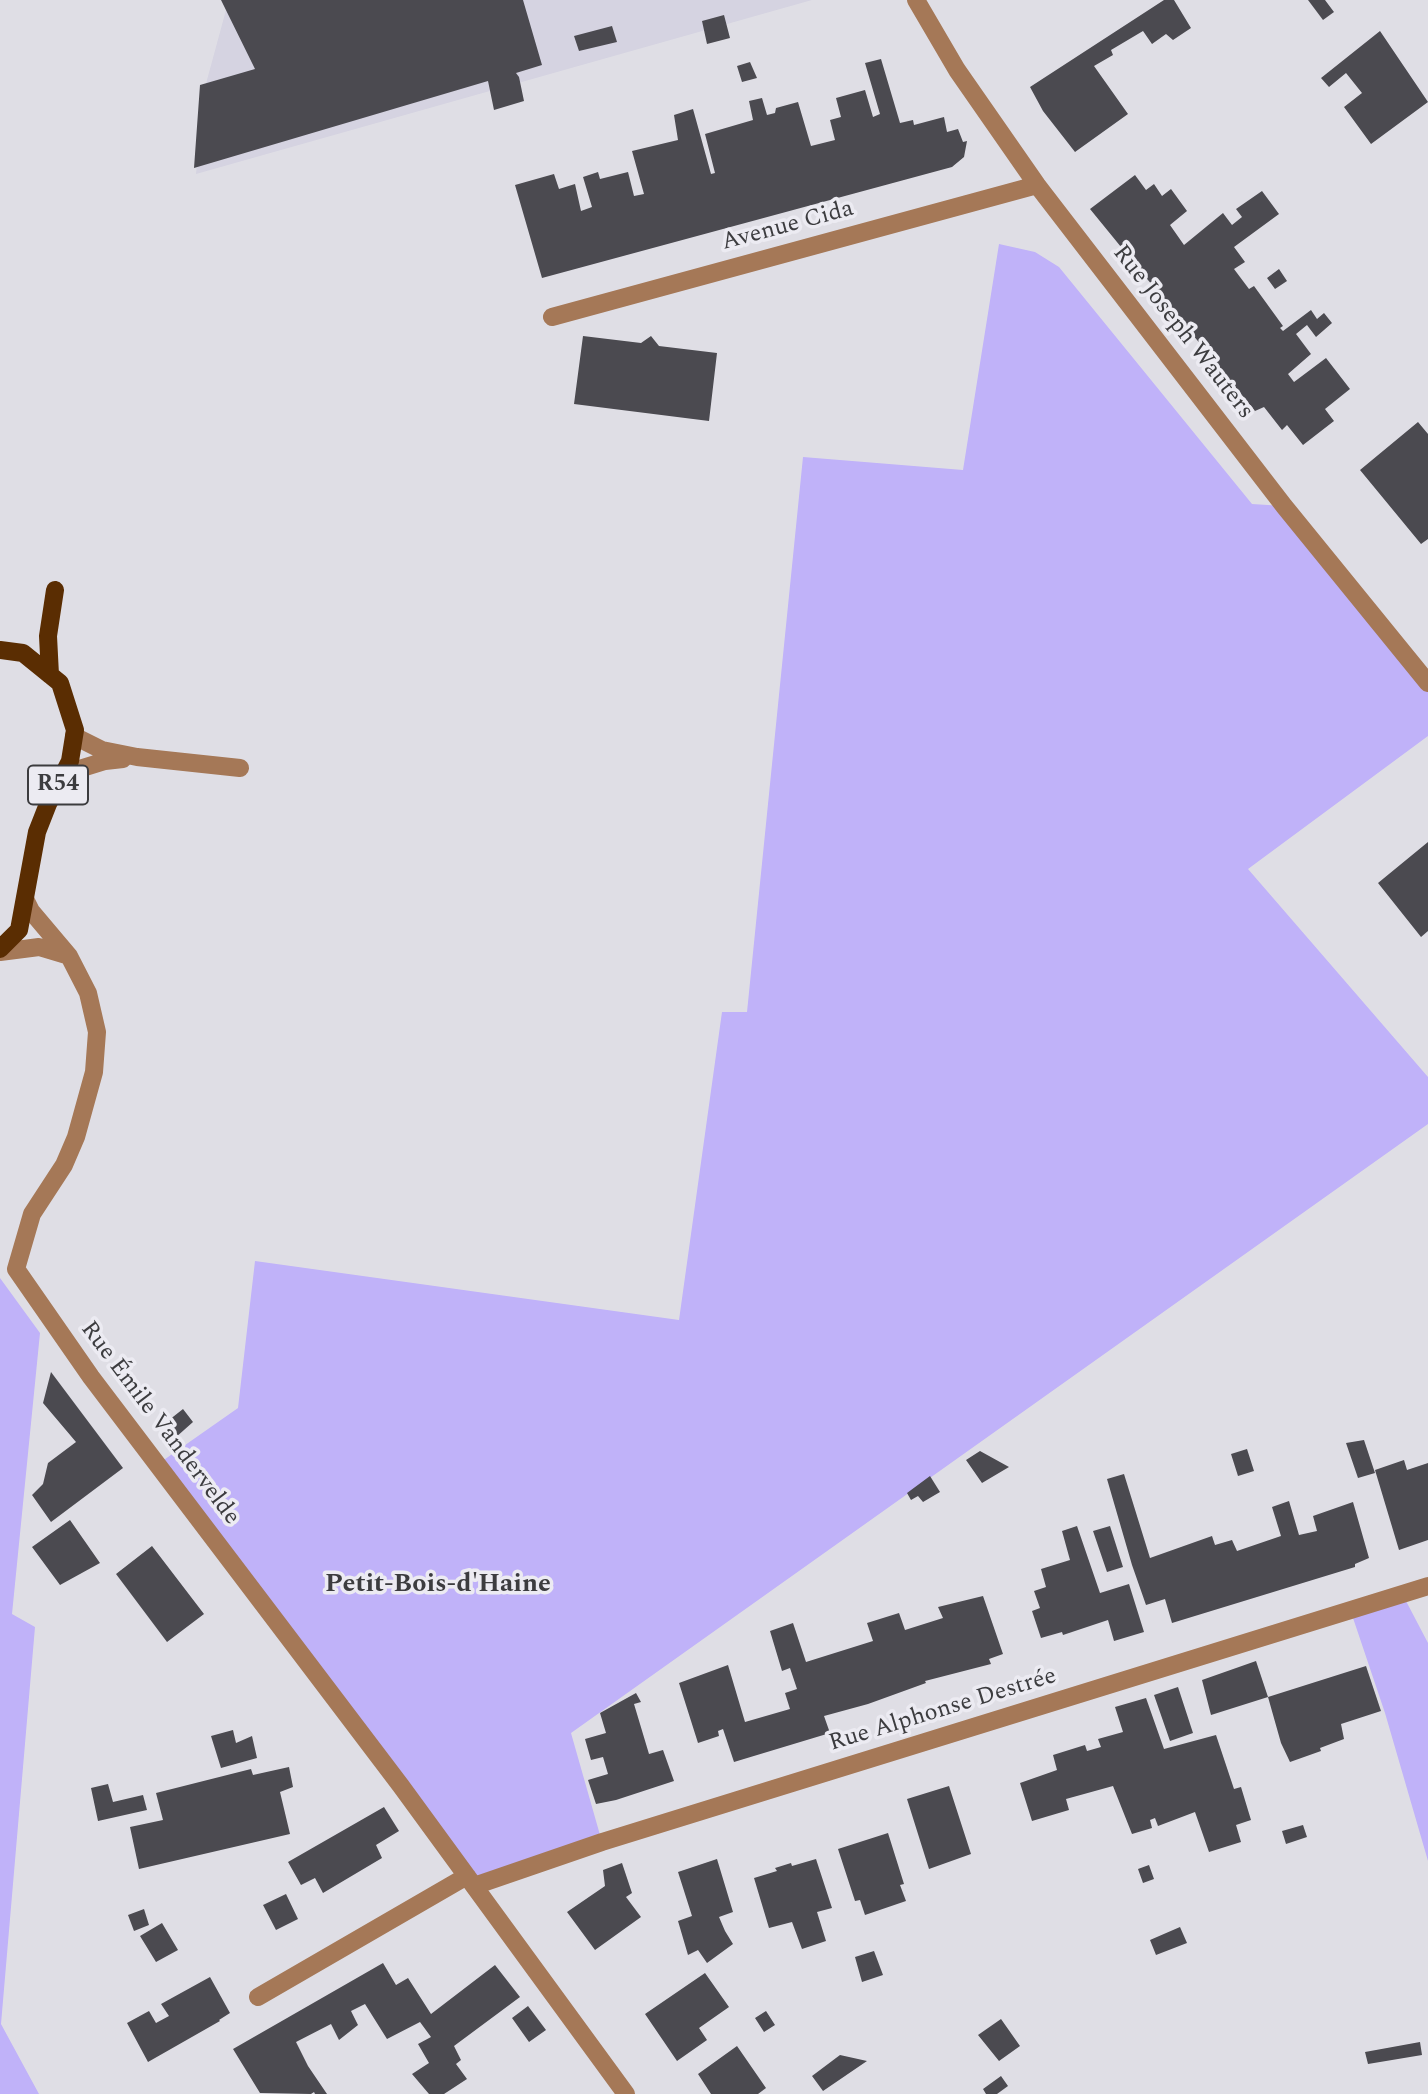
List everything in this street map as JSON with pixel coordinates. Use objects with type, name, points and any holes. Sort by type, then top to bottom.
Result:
[{"type":"main road","name":"R54","points":[[50,676],[48,636],[55,590]]},
{"type":"main road","name":"R54","points":[[0,650],[23,653],[60,683],[75,730],[70,761],[37,832],[19,930],[0,950]]},
{"type":"street","name":"Rue Joseph Wauters","points":[[916,0],[957,70],[1037,185],[1284,506],[1428,684]]},
{"type":"street","name":"Avenue Cida","points":[[552,317],[1037,185]]},
{"type":"street","points":[[74,736],[102,750],[137,757],[240,768]]},
{"type":"street","points":[[63,774],[105,761],[137,757]]},
{"type":"street","name":"Rue Émile Vandervelde","points":[[25,899],[31,911],[69,956],[88,993],[97,1032],[94,1072],[75,1137],[64,1165],[32,1214],[16,1269],[91,1377],[471,1881],[626,2094]]},
{"type":"street","points":[[0,950],[39,947],[69,956]]},
{"type":"street","name":"Rue Alphonse Destrée","points":[[471,1881],[1428,1586]]},
{"type":"street","points":[[258,1997],[471,1881]]},
{"type":"shaded area","points":[[226,0],[812,0],[196,174],[204,91],[226,10]]},
{"type":"shaded area","points":[[999,244],[1035,252],[1059,267],[1252,504],[1284,506],[1428,683],[1428,736],[1248,869],[1428,1077],[1428,1124],[571,1733],[602,1842],[474,1886],[158,1464],[238,1408],[255,1261],[679,1320],[722,1012],[747,1012],[803,457],[963,470]]},
{"type":"shaded area","points":[[0,1278],[40,1333],[12,1614],[35,1627],[1,2024],[39,2094],[0,2094]]},
{"type":"shaded area","points":[[1406,1601],[1428,1643],[1428,1861],[1385,1713],[1353,1618]]},
{"type":"building","points":[[221,0],[523,0],[542,65],[516,73],[524,101],[494,110],[488,81],[194,168],[200,85],[255,69]]},
{"type":"building","points":[[1164,0],[1174,0],[1191,28],[1173,40],[1166,34],[1152,44],[1143,31],[1111,50],[1113,55],[1094,66],[1128,114],[1075,152],[1043,111],[1030,87]]},
{"type":"building","points":[[1308,0],[1325,0],[1334,12],[1323,20]]},
{"type":"building","points":[[724,15],[730,38],[707,44],[702,21]]},
{"type":"building","points":[[612,26],[617,42],[579,51],[574,36]]},
{"type":"building","points":[[1380,31],[1428,102],[1371,144],[1344,107],[1362,93],[1346,73],[1329,87],[1321,78]]},
{"type":"building","points":[[881,59],[900,123],[913,120],[914,125],[944,117],[947,132],[958,129],[963,142],[967,141],[964,157],[952,167],[542,278],[515,185],[554,174],[559,189],[575,184],[581,211],[592,207],[583,177],[598,172],[600,179],[628,172],[634,196],[644,194],[632,151],[678,140],[674,115],[693,109],[711,174],[715,173],[705,134],[753,120],[749,101],[762,98],[767,115],[775,113],[776,108],[798,102],[811,146],[835,140],[830,120],[841,117],[836,98],[865,90],[873,117],[880,114],[865,63]]},
{"type":"building","points":[[750,62],[757,78],[742,82],[737,66]]},
{"type":"building","points":[[1135,175],[1146,190],[1154,184],[1162,196],[1171,189],[1187,211],[1170,225],[1184,245],[1223,213],[1232,225],[1242,217],[1236,209],[1262,191],[1279,214],[1234,247],[1245,262],[1234,269],[1249,289],[1254,286],[1283,326],[1280,328],[1283,331],[1311,310],[1317,319],[1324,313],[1332,323],[1316,337],[1307,325],[1296,334],[1311,354],[1288,374],[1294,382],[1326,358],[1350,389],[1325,409],[1334,421],[1303,445],[1287,425],[1282,430],[1264,407],[1255,411],[1090,209]]},
{"type":"building","points":[[1279,269],[1287,281],[1275,289],[1267,278]]},
{"type":"building","points":[[583,336],[641,343],[651,336],[659,346],[717,353],[709,421],[574,404]]},
{"type":"building","points":[[1418,422],[1428,434],[1428,539],[1421,544],[1360,470]]},
{"type":"building","points":[[1428,842],[1428,931],[1421,937],[1378,883]]},
{"type":"building","points":[[51,1372],[123,1468],[51,1522],[32,1495],[43,1484],[48,1463],[76,1442],[43,1403]]},
{"type":"building","points":[[183,1409],[193,1422],[175,1438],[164,1424]]},
{"type":"building","points":[[1364,1440],[1375,1473],[1358,1478],[1346,1443]]},
{"type":"building","points":[[1247,1449],[1254,1471],[1238,1476],[1231,1454]]},
{"type":"building","points":[[980,1451],[1009,1467],[982,1483],[966,1460]]},
{"type":"building","points":[[1404,1460],[1407,1470],[1428,1463],[1428,1540],[1399,1550],[1375,1470]]},
{"type":"building","points":[[1124,1474],[1150,1558],[1212,1536],[1215,1545],[1232,1540],[1237,1551],[1281,1536],[1272,1507],[1289,1501],[1299,1535],[1317,1531],[1313,1516],[1353,1502],[1369,1558],[1355,1564],[1355,1567],[1172,1623],[1165,1599],[1146,1605],[1132,1565],[1107,1479]]},
{"type":"building","points":[[930,1476],[940,1492],[923,1502],[918,1496],[911,1500],[907,1493]]},
{"type":"building","points":[[70,1520],[100,1563],[60,1585],[32,1547]]},
{"type":"building","points":[[1077,1526],[1100,1593],[1129,1584],[1144,1632],[1114,1641],[1108,1620],[1063,1635],[1062,1632],[1041,1638],[1032,1611],[1040,1608],[1034,1591],[1046,1587],[1041,1569],[1070,1560],[1062,1531]]},
{"type":"building","points":[[1110,1526],[1123,1567],[1107,1572],[1093,1531]]},
{"type":"building","points":[[152,1546],[204,1614],[167,1642],[116,1574]]},
{"type":"building","points":[[983,1596],[1003,1654],[989,1659],[991,1664],[925,1681],[926,1683],[868,1704],[824,1716],[830,1733],[734,1762],[723,1729],[718,1731],[719,1736],[698,1743],[679,1683],[728,1665],[745,1722],[790,1709],[785,1693],[797,1689],[790,1668],[782,1671],[770,1631],[793,1623],[806,1662],[873,1641],[867,1623],[899,1613],[905,1630],[943,1618],[938,1607]]},
{"type":"building","points":[[1256,1661],[1268,1697],[1211,1715],[1202,1680]]},
{"type":"building","points":[[1366,1666],[1381,1711],[1341,1724],[1344,1739],[1290,1762],[1281,1743],[1268,1697]]},
{"type":"building","points":[[1178,1687],[1193,1733],[1170,1741],[1154,1695]]},
{"type":"building","points":[[636,1693],[641,1702],[634,1704],[649,1754],[663,1750],[674,1781],[596,1804],[588,1780],[608,1774],[603,1757],[591,1760],[585,1739],[606,1733],[600,1713]]},
{"type":"building","points":[[1146,1698],[1164,1749],[1216,1735],[1234,1789],[1241,1787],[1251,1820],[1236,1825],[1241,1842],[1209,1852],[1195,1812],[1158,1826],[1155,1818],[1150,1820],[1152,1828],[1132,1834],[1113,1786],[1066,1799],[1069,1810],[1032,1821],[1020,1783],[1057,1770],[1053,1755],[1085,1745],[1087,1751],[1101,1747],[1098,1739],[1123,1732],[1115,1707]]},
{"type":"building","points":[[233,1730],[236,1743],[252,1736],[257,1758],[221,1768],[211,1736]]},
{"type":"building","points":[[289,1767],[293,1787],[280,1792],[290,1834],[139,1869],[130,1827],[163,1820],[156,1793],[251,1769],[253,1775]]},
{"type":"building","points":[[108,1784],[113,1802],[143,1795],[147,1810],[98,1821],[91,1788]]},
{"type":"building","points":[[949,1786],[971,1854],[929,1869],[907,1799]]},
{"type":"building","points":[[384,1807],[399,1831],[376,1845],[382,1858],[323,1893],[315,1878],[301,1885],[288,1862]]},
{"type":"building","points":[[1303,1825],[1307,1837],[1286,1844],[1282,1831]]},
{"type":"building","points":[[888,1833],[904,1884],[900,1885],[906,1901],[865,1915],[860,1900],[855,1901],[838,1849]]},
{"type":"building","points":[[717,1859],[733,1912],[719,1917],[733,1944],[707,1963],[698,1950],[688,1955],[678,1921],[692,1916],[678,1872]]},
{"type":"building","points":[[816,1859],[832,1908],[817,1912],[826,1941],[802,1949],[792,1922],[769,1928],[754,1878],[777,1871],[775,1868],[791,1863],[792,1866]]},
{"type":"building","points":[[622,1863],[632,1893],[626,1897],[641,1917],[595,1950],[567,1912],[605,1886],[603,1870]]},
{"type":"building","points":[[1149,1865],[1154,1879],[1143,1883],[1138,1869]]},
{"type":"building","points":[[286,1894],[298,1919],[276,1930],[263,1905]]},
{"type":"building","points":[[144,1909],[149,1925],[134,1931],[128,1915]]},
{"type":"building","points":[[162,1923],[178,1950],[156,1962],[140,1936]]},
{"type":"building","points":[[1180,1927],[1187,1943],[1156,1955],[1150,1940]]},
{"type":"building","points":[[874,1951],[883,1975],[862,1982],[855,1957]]},
{"type":"building","points":[[383,1963],[396,1985],[408,1978],[431,2014],[495,1965],[520,1997],[454,2046],[461,2060],[456,2064],[467,2079],[444,2094],[429,2094],[412,2074],[429,2063],[418,2044],[431,2037],[420,2022],[387,2039],[365,2004],[351,2011],[358,2025],[339,2040],[331,2024],[296,2042],[327,2094],[260,2093],[233,2049]]},
{"type":"building","points":[[705,1973],[729,2007],[699,2028],[707,2040],[677,2061],[645,2014]]},
{"type":"building","points":[[210,1977],[230,2013],[148,2062],[127,2023],[149,2011],[156,2023],[169,2016],[161,2004]]},
{"type":"building","points":[[528,2006],[546,2030],[529,2042],[512,2018]]},
{"type":"building","points":[[766,2011],[775,2025],[764,2032],[755,2018]]},
{"type":"building","points":[[1001,2019],[1020,2046],[999,2061],[978,2035]]},
{"type":"building","points":[[1420,2042],[1422,2055],[1368,2064],[1365,2052]]},
{"type":"building","points":[[737,2046],[766,2088],[758,2094],[711,2094],[698,2074]]},
{"type":"building","points":[[840,2055],[867,2061],[823,2091],[812,2076]]},
{"type":"building","points":[[1001,2076],[1008,2086],[997,2094],[986,2094],[983,2089]]},
{"type":"district","name":"Petit-Bois-d'Haine","points":[[438,1586]]}]
